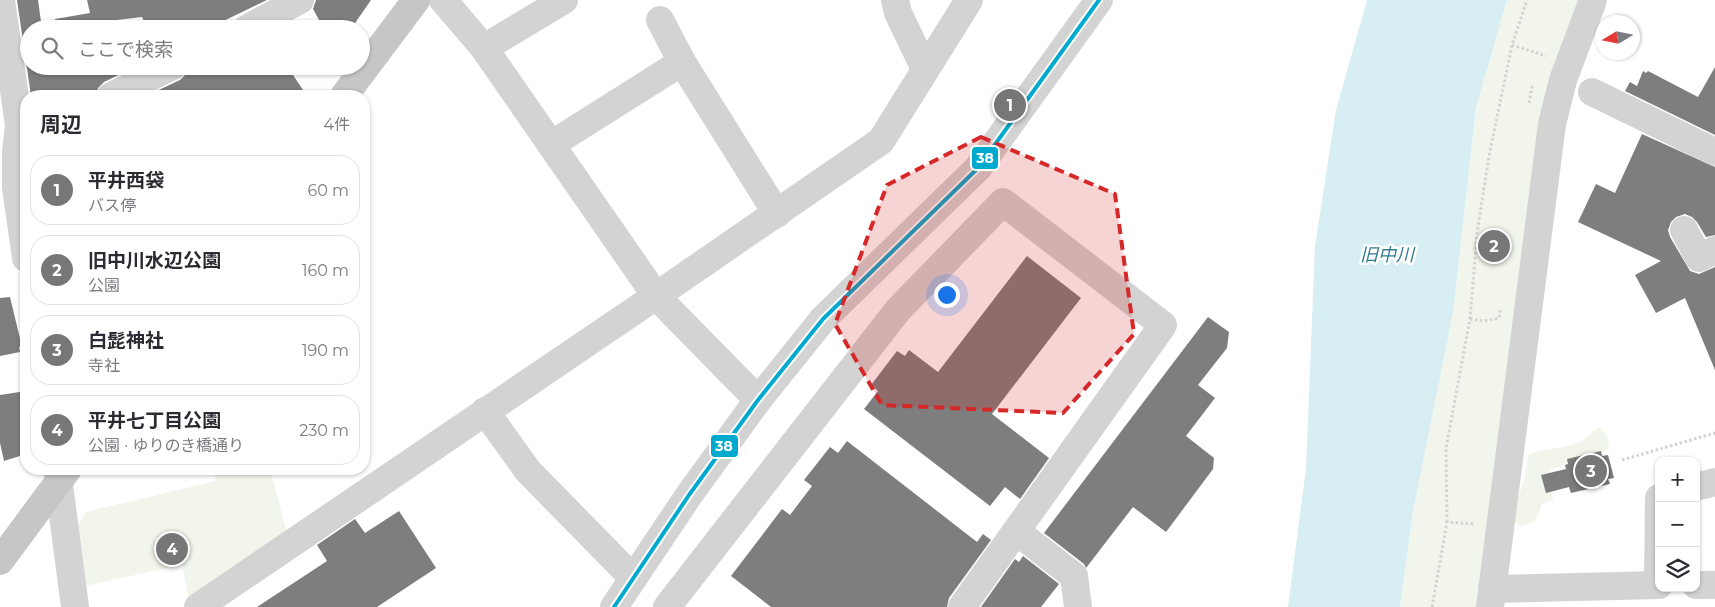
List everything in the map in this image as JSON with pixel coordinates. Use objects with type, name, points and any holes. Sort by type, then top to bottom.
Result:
[{"type":"main road","points":[[370,61],[416,0]]},
{"type":"main road","points":[[348,90],[360,75]]},
{"type":"main road","points":[[0,561],[60,475]]},
{"type":"street","points":[[263,20],[300,0]]},
{"type":"street","points":[[444,0],[484,48],[656,296],[758,400]]},
{"type":"street","points":[[484,48],[564,0]]},
{"type":"street","points":[[895,0],[898,13],[925,69]]},
{"type":"street","points":[[198,607],[777,214],[881,140],[969,0]]},
{"type":"street","points":[[614,607],[689,495],[758,400],[824,320],[978,168],[1098,0]]},
{"type":"street","points":[[1593,0],[1563,80],[1552,124],[1491,598],[1655,585]]},
{"type":"street","points":[[2,17],[15,138],[16,187],[20,215]]},
{"type":"street","points":[[660,20],[682,62],[777,214]]},
{"type":"street","points":[[552,144],[682,62]]},
{"type":"street","points":[[123,90],[154,75]]},
{"type":"street","points":[[1592,92],[1715,152]]},
{"type":"street","points":[[674,605],[898,310],[1003,202],[1163,325],[962,607]]},
{"type":"street","points":[[929,217],[952,255]]},
{"type":"street","points":[[1684,230],[1699,258],[1715,250]]},
{"type":"street","points":[[485,411],[528,471],[633,578]]},
{"type":"street","points":[[61,475],[75,607]]},
{"type":"street","points":[[1700,487],[1715,482]]},
{"type":"street","points":[[1658,547],[1659,502]]},
{"type":"street","points":[[1016,531],[1074,576],[1078,607]]},
{"type":"street","points":[[1700,585],[1715,585]]},
{"type":"path","points":[[1432,607],[1447,522],[1446,448],[1470,319],[1477,233],[1489,156],[1512,45],[1527,0]]},
{"type":"path","points":[[1512,45],[1547,56]]},
{"type":"path","points":[[1622,460],[1715,433]]},
{"type":"path","points":[[1447,522],[1460,522]]},
{"type":"highlighted area","points":[[981,137],[1115,194],[1134,334],[1063,413],[882,405],[835,324],[887,185]]},
{"type":"shaded area","points":[[1507,0],[1581,0],[1478,607],[1400,607],[1413,512],[1453,313],[1476,108]]},
{"type":"shaded area","points":[[1600,427],[1607,436],[1610,446],[1602,452],[1577,458],[1559,467],[1550,469],[1553,500],[1541,505],[1535,519],[1521,527],[1513,519],[1526,471],[1528,455],[1538,451],[1577,443]]},
{"type":"shaded area","points":[[214,475],[272,475],[287,533],[190,604],[182,565],[84,586],[75,529],[86,512],[216,481]]},
{"type":"water","name":"旧中川","points":[[1367,0],[1507,0],[1476,108],[1453,313],[1413,512],[1400,607],[1288,607],[1306,468],[1315,246],[1336,110]]},
{"type":"building","points":[[17,0],[38,0],[41,20],[20,21]]},
{"type":"building","points":[[87,0],[267,0],[226,20],[144,20],[142,17],[116,20],[55,20],[90,13]]},
{"type":"building","points":[[316,0],[371,0],[357,20],[319,20],[313,9]]},
{"type":"building","points":[[1715,67],[1715,135],[1625,91],[1630,82],[1637,86],[1643,71],[1646,73],[1648,71],[1698,97]]},
{"type":"building","points":[[28,75],[118,75],[104,82],[98,90],[30,90]]},
{"type":"building","points":[[185,75],[293,75],[303,90],[159,90],[180,80]]},
{"type":"building","points":[[1642,134],[1715,167],[1715,235],[1706,237],[1697,222],[1685,214],[1676,217],[1671,222],[1668,230],[1670,237],[1690,271],[1699,274],[1715,267],[1715,370],[1685,298],[1656,313],[1635,275],[1661,261],[1578,222],[1596,184],[1615,193]]},
{"type":"building","points":[[1027,256],[1081,298],[992,414],[1049,458],[1020,499],[1005,487],[990,506],[864,409],[878,391],[871,385],[897,351],[905,356],[909,350],[938,372]]},
{"type":"building","points":[[10,297],[20,339],[20,352],[0,356],[0,298]]},
{"type":"building","points":[[1208,317],[1229,332],[1227,348],[1198,385],[1215,398],[1186,436],[1214,458],[1213,469],[1166,532],[1133,507],[1086,568],[1084,564],[1044,533]]},
{"type":"building","points":[[20,392],[20,456],[4,461],[0,443],[0,395]]},
{"type":"building","points":[[847,441],[977,542],[983,534],[991,540],[949,598],[947,607],[771,607],[731,576],[782,509],[790,515],[812,486],[804,480],[830,447],[838,453]]},
{"type":"building","points":[[1601,451],[1602,456],[1608,455],[1614,478],[1608,479],[1610,484],[1571,493],[1569,487],[1546,493],[1541,475],[1566,469],[1567,459]]},
{"type":"building","points":[[399,511],[436,568],[377,607],[257,607],[327,561],[317,545],[355,519],[365,533]]},
{"type":"building","points":[[1023,556],[1059,584],[1041,607],[981,607],[1015,559],[1019,562]]},
{"type":"transit line","name":"38","points":[[614,607],[689,495],[758,400],[823,319],[978,168],[1099,0]]},
{"type":"place","name":"平井西袋","points":[[1010,105]]},
{"type":"place","name":"旧中川水辺公園","points":[[1494,246]]},
{"type":"place","name":"白髭神社","points":[[1591,471]]},
{"type":"place","name":"平井七丁目公園","points":[[172,549]]}]
